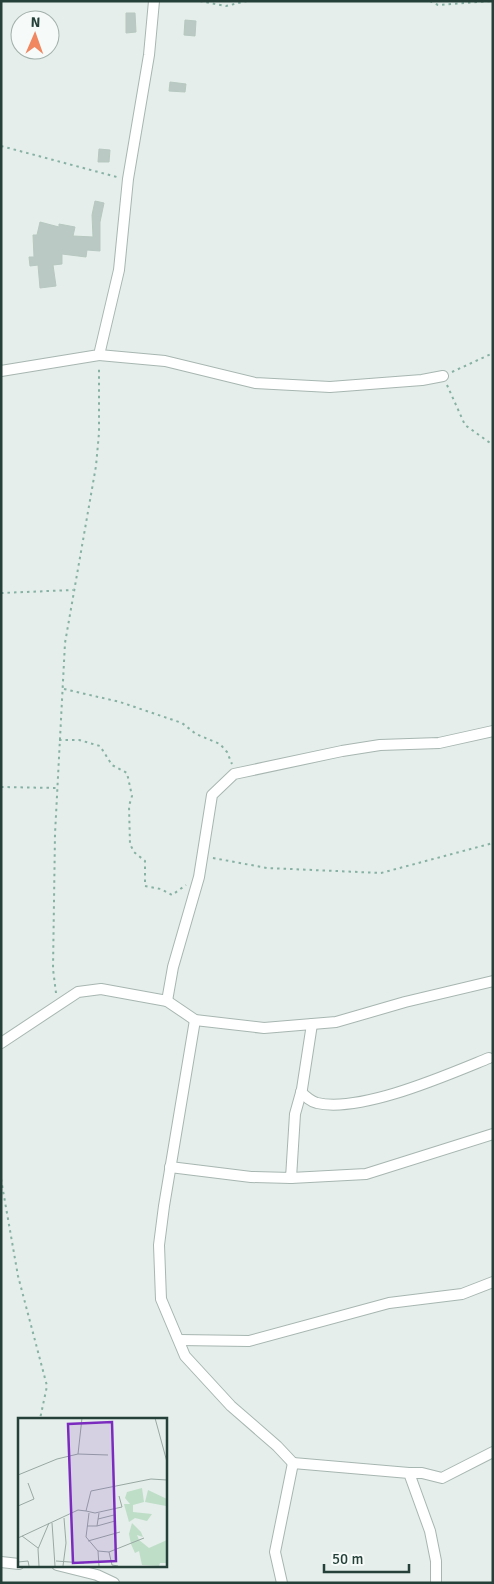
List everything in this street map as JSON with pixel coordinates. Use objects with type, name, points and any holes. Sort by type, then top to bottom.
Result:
[{"type":"street","points":[[99,355],[119,270],[128,179],[150,55],[154,1]]},
{"type":"street","points":[[1,371],[99,355],[164,361],[264,384],[330,387],[422,380],[443,376]]},
{"type":"street","points":[[167,1000],[173,967],[199,877],[212,796],[234,774],[342,751],[380,746],[439,743],[493,731]]},
{"type":"street","points":[[1,1043],[78,992],[90,989],[101,989],[167,1000],[195,1020],[264,1028],[336,1022],[405,1002],[493,981]]},
{"type":"street","points":[[195,1020],[159,1245],[161,1299],[185,1356],[231,1406],[277,1446],[293,1463],[422,1473],[442,1478],[493,1452]]},
{"type":"street","points":[[291,1178],[295,1114],[301,1092],[312,1024]]},
{"type":"street","points":[[301,1092],[310,1101],[317,1103],[355,1102],[419,1086],[489,1058]]},
{"type":"street","points":[[170,1167],[251,1176],[291,1178],[366,1174],[493,1134]]},
{"type":"street","points":[[179,1340],[249,1341],[389,1303],[462,1294],[493,1282]]},
{"type":"street","points":[[282,1583],[275,1552],[293,1463]]},
{"type":"street","points":[[409,1473],[430,1531],[436,1561],[436,1583]]},
{"type":"street","points":[[1,1562],[18,1564]]},
{"type":"street","points":[[61,1566],[97,1575],[114,1583]]},
{"type":"path","points":[[200,1],[226,6],[247,1]]},
{"type":"path","points":[[430,1],[438,5],[492,1]]},
{"type":"path","points":[[1,146],[128,179]]},
{"type":"path","points":[[493,352],[443,376],[466,425],[493,445]]},
{"type":"path","points":[[57,1006],[53,969],[56,788],[65,643],[98,441],[99,355]]},
{"type":"path","points":[[1,593],[73,590]]},
{"type":"path","points":[[63,689],[120,702],[182,723],[196,734],[220,744],[232,760],[234,774]]},
{"type":"path","points":[[59,740],[79,740],[100,746],[112,765],[127,773],[132,796],[129,806],[130,844],[134,852],[145,861],[146,886],[161,889],[172,895],[199,877]]},
{"type":"path","points":[[1,788],[56,788]]},
{"type":"path","points":[[201,856],[267,868],[381,873],[493,843]]},
{"type":"path","points":[[1,1179],[18,1276],[47,1386],[40,1418]]},
{"type":"building","points":[[126,13],[135,13],[136,32],[126,33]]},
{"type":"building","points":[[185,20],[196,21],[195,36],[184,35]]},
{"type":"building","points":[[170,82],[186,84],[185,92],[169,91]]},
{"type":"building","points":[[99,149],[110,150],[109,162],[98,162]]},
{"type":"building","points":[[95,201],[104,203],[100,222],[100,251],[87,250],[86,257],[62,254],[62,264],[53,265],[56,286],[40,288],[38,265],[30,266],[29,257],[34,257],[33,235],[37,235],[40,222],[59,227],[59,224],[75,227],[73,236],[93,237],[92,215]]}]
